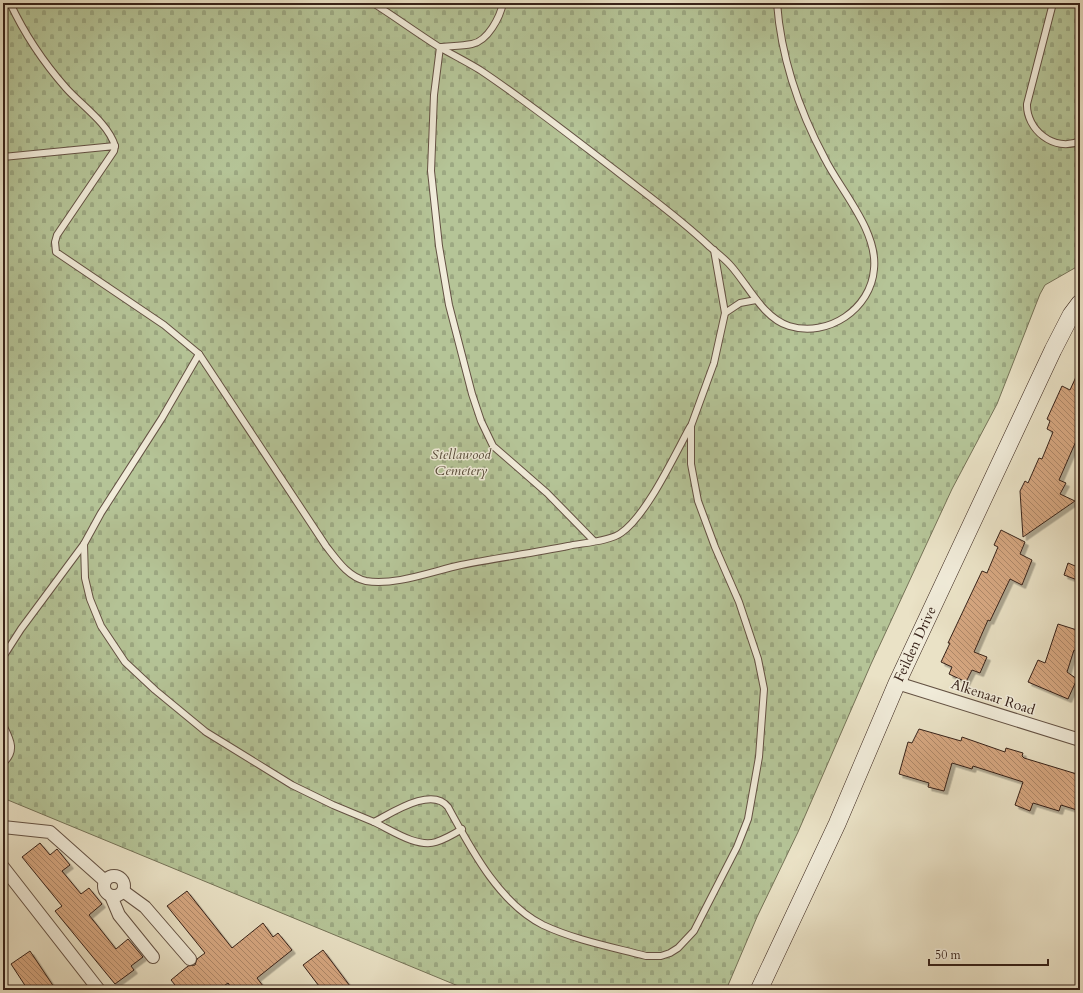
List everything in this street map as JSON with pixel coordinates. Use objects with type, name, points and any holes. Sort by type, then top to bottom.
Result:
[{"type":"street","name":"Feilden Drive","points":[[759,990],[837,824],[897,683],[1053,350],[1071,315],[1080,303]]},
{"type":"street","name":"Alkenaar Road","points":[[897,683],[1080,740]]},
{"type":"street","points":[[6,829],[42,830],[55,835],[105,881]]},
{"type":"street","points":[[3,867],[99,990]]},
{"type":"street","points":[[123,891],[123,882],[116,876],[108,878],[105,881],[104,890],[111,896],[119,915],[152,957]]},
{"type":"street","points":[[111,896],[116,896],[123,891]]},
{"type":"street","points":[[123,891],[145,907],[190,959]]},
{"type":"lane","points":[[10,3],[42,57],[66,88],[109,134],[115,146],[111,157],[57,235],[55,242],[56,252],[164,325],[199,354],[326,546],[344,568],[354,577],[379,582],[396,580],[483,561],[594,541],[620,535],[630,526],[641,512],[691,426],[714,363],[725,313],[714,250]]},
{"type":"lane","points":[[373,3],[440,47],[479,70],[554,123],[685,225],[730,265],[756,300],[778,320],[788,326],[814,329],[827,326],[844,318],[865,297],[872,281],[874,268],[871,242],[865,228],[826,160],[798,97],[787,59],[777,3]]},
{"type":"lane","points":[[440,47],[473,44],[479,40],[495,23],[501,13],[503,3]]},
{"type":"lane","points":[[1053,3],[1027,104],[1027,114],[1034,130],[1047,139],[1063,143],[1080,141]]},
{"type":"lane","points":[[440,47],[434,95],[431,171],[439,246],[449,305],[480,421],[493,446],[547,493],[594,541]]},
{"type":"lane","points":[[3,157],[115,146]]},
{"type":"lane","points":[[725,313],[740,303],[756,300]]},
{"type":"lane","points":[[3,657],[21,629],[84,544],[101,513],[162,418],[199,354]]},
{"type":"lane","points":[[374,822],[420,801],[433,799],[445,804],[495,883],[509,899],[528,916],[543,925],[560,931],[646,956],[661,956],[678,948],[694,931],[737,847],[748,819],[759,756],[764,689],[758,659],[749,628],[698,501],[691,464],[691,426]]},
{"type":"lane","points":[[84,544],[85,578],[90,599],[101,626],[125,662],[155,690],[206,732],[292,785],[333,805],[404,836],[424,842],[435,842],[462,829]]},
{"type":"lane","points":[[3,725],[12,746],[9,757],[3,763]]},
{"type":"green space","name":"Stellawood Cemetery","points":[[3,3],[1080,3],[1080,265],[1045,285],[1040,294],[997,404],[952,489],[871,664],[798,832],[757,917],[726,990],[468,990],[3,798]]},
{"type":"building","points":[[1080,368],[1080,432],[1059,480],[1066,483],[1060,494],[1075,501],[1023,537],[1020,491],[1025,481],[1028,483],[1039,458],[1042,459],[1053,432],[1047,429],[1050,421],[1047,419],[1062,386],[1070,390]]},
{"type":"building","points":[[1001,530],[1025,542],[1020,554],[1032,560],[1022,585],[1010,579],[990,621],[988,620],[974,652],[987,657],[980,673],[972,670],[966,682],[949,674],[952,667],[941,662],[950,643],[948,643],[982,571],[987,573],[998,547],[994,545]]},
{"type":"building","points":[[1068,563],[1080,568],[1080,581],[1064,575]]},
{"type":"building","points":[[1058,624],[1080,631],[1080,652],[1074,650],[1067,672],[1077,679],[1068,699],[1028,682],[1038,660],[1045,663]]},
{"type":"building","points":[[919,729],[961,741],[962,737],[1005,752],[1006,748],[1023,753],[1022,756],[1024,758],[1080,775],[1080,811],[1061,805],[1059,811],[1033,803],[1030,811],[1015,805],[1023,782],[973,766],[972,769],[952,763],[944,791],[928,787],[929,783],[899,774],[908,742],[912,743]]},
{"type":"building","points":[[40,843],[50,855],[57,849],[70,865],[62,871],[81,894],[89,888],[102,904],[89,915],[116,949],[128,939],[143,957],[131,966],[134,970],[115,984],[55,911],[62,906],[22,857]]},
{"type":"building","points":[[187,891],[232,948],[263,923],[273,937],[278,933],[292,950],[257,978],[266,990],[233,990],[228,983],[218,990],[179,990],[171,980],[188,966],[195,965],[197,959],[205,953],[167,906]]},
{"type":"building","points":[[323,950],[353,990],[322,990],[303,965]]},
{"type":"building","points":[[30,951],[56,990],[28,990],[11,964]]}]
